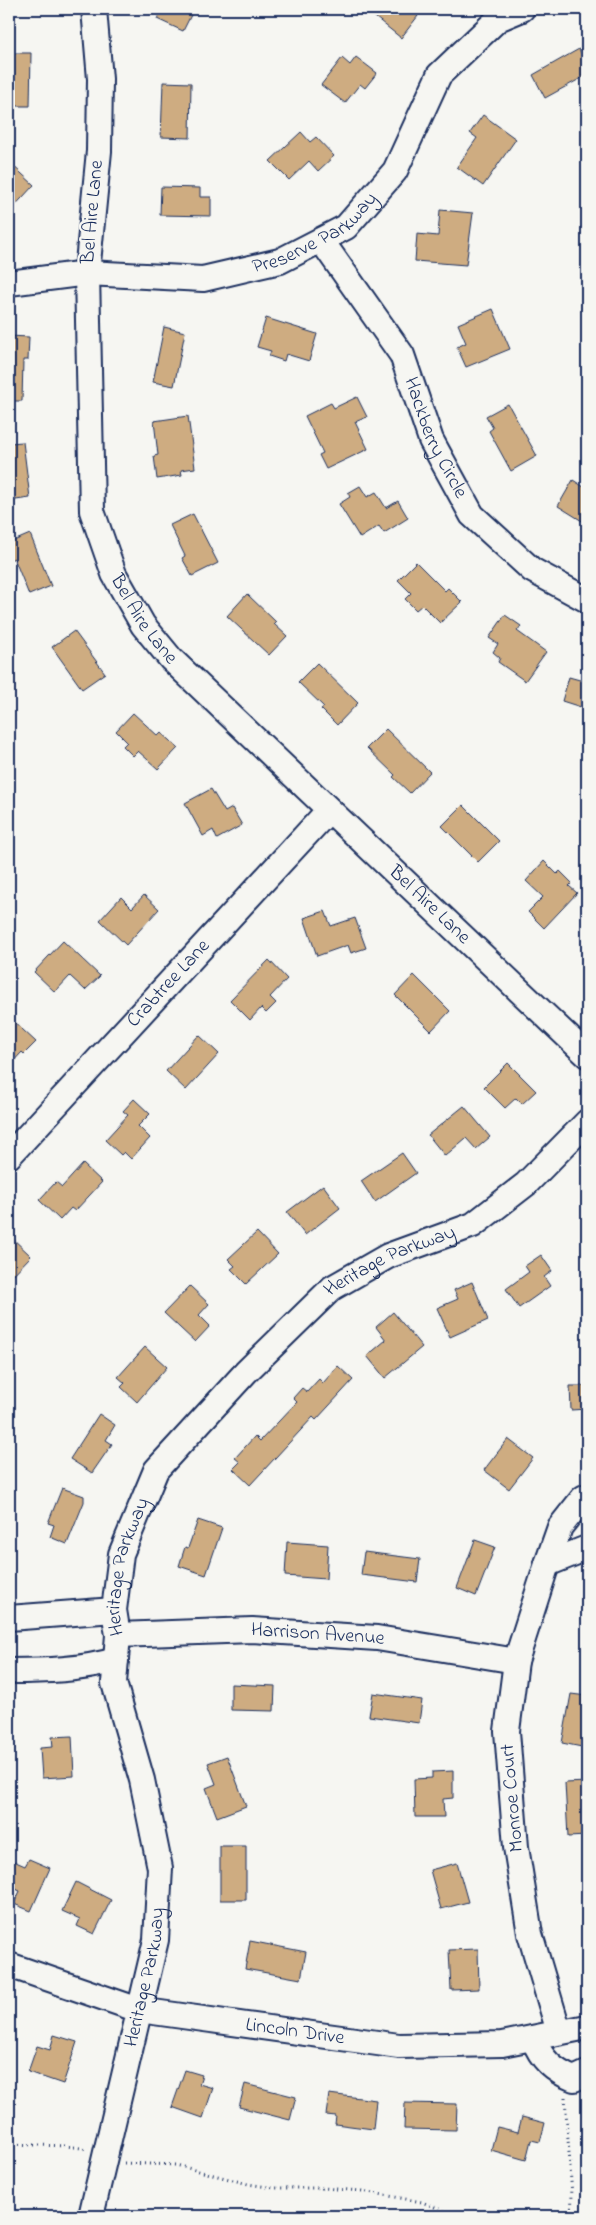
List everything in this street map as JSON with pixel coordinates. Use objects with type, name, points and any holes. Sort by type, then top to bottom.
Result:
[{"type":"street","name":"Bel Aire Lane","points":[[94,9],[100,79],[99,151],[87,273],[92,511],[114,574],[143,625],[171,659],[587,1055]]},
{"type":"street","name":"Preserve Parkway","points":[[9,284],[87,273],[203,279],[280,261],[321,240],[346,226],[395,171],[440,75],[498,19],[522,9]]},
{"type":"street","name":"Hackberry Circle","points":[[321,240],[402,355],[431,440],[472,515],[532,570],[587,600]]},
{"type":"street","name":"Crabtree Lane","points":[[9,1156],[329,810]]},
{"type":"street","name":"Heritage Parkway","points":[[91,2216],[156,1940],[160,1868],[142,1780],[114,1683],[118,1635],[114,1610],[121,1554],[156,1470],[246,1372],[332,1288],[388,1256],[473,1226],[526,1184],[587,1122]]},
{"type":"street","name":"Monroe Court","points":[[559,2032],[530,1934],[516,1847],[507,1731],[516,1661],[547,1564],[560,1527],[583,1498],[587,1496]]},
{"type":"street","points":[[547,1564],[587,1548]]},
{"type":"street","points":[[9,1618],[114,1610]]},
{"type":"street","name":"Harrison Avenue","points":[[118,1635],[252,1630],[358,1636],[516,1661]]},
{"type":"street","points":[[9,1671],[38,1671],[92,1666],[116,1660]]},
{"type":"street","name":"Lincoln Drive","points":[[9,1965],[139,2010],[399,2046],[502,2044],[587,2027]]},
{"type":"street","points":[[533,2038],[539,2053],[554,2070],[574,2079],[587,2073]]},
{"type":"path","points":[[562,2074],[568,2124],[572,2195],[571,2216]]},
{"type":"path","points":[[9,2144],[66,2146],[88,2149],[106,2155],[117,2162],[176,2165],[248,2184],[274,2188],[323,2188],[362,2191],[422,2202],[456,2216]]},
{"type":"building","points":[[162,9],[194,9],[183,31],[157,19]]},
{"type":"building","points":[[365,9],[408,9],[418,16],[401,38]]},
{"type":"building","points":[[579,49],[587,65],[587,75],[545,98],[533,75]]},
{"type":"building","points":[[9,53],[31,53],[30,106],[9,106]]},
{"type":"building","points":[[356,57],[377,73],[365,88],[360,84],[345,103],[321,85],[342,58],[350,65]]},
{"type":"building","points":[[163,82],[191,83],[190,138],[161,137]]},
{"type":"building","points":[[483,115],[516,139],[483,186],[457,167],[477,138],[470,133]]},
{"type":"building","points":[[301,132],[310,142],[316,137],[334,156],[318,171],[309,161],[289,180],[270,161]]},
{"type":"building","points":[[9,162],[34,185],[9,212]]},
{"type":"building","points":[[161,187],[200,188],[200,197],[211,197],[211,216],[160,215]]},
{"type":"building","points":[[440,210],[473,213],[466,265],[415,261],[417,234],[438,236]]},
{"type":"building","points":[[493,309],[510,349],[466,367],[457,347],[466,343],[458,324]]},
{"type":"building","points":[[266,318],[317,334],[309,361],[286,354],[284,361],[269,356],[271,351],[257,347]]},
{"type":"building","points":[[164,327],[185,332],[174,386],[153,382]]},
{"type":"building","points":[[9,336],[29,337],[28,360],[23,360],[22,401],[9,401]]},
{"type":"building","points":[[357,397],[367,417],[355,422],[368,449],[326,469],[319,455],[323,453],[305,416],[331,403],[334,408]]},
{"type":"building","points":[[508,404],[537,456],[511,471],[489,431],[493,428],[486,416]]},
{"type":"building","points":[[188,416],[195,468],[181,470],[182,475],[157,479],[154,456],[158,455],[154,421]]},
{"type":"building","points":[[23,442],[30,498],[9,501],[9,443]]},
{"type":"building","points":[[573,480],[587,489],[587,524],[558,506]]},
{"type":"building","points":[[360,486],[367,497],[376,492],[386,508],[398,501],[408,518],[384,533],[379,526],[360,538],[339,504],[350,497],[348,493]]},
{"type":"building","points":[[193,514],[218,563],[192,576],[182,558],[185,556],[170,525]]},
{"type":"building","points":[[30,534],[51,586],[29,595],[14,558],[9,561],[9,543]]},
{"type":"building","points":[[416,562],[445,591],[448,588],[462,602],[440,623],[422,605],[416,610],[405,599],[411,593],[398,580]]},
{"type":"building","points":[[247,594],[276,622],[274,624],[287,636],[269,655],[227,616]]},
{"type":"building","points":[[505,615],[521,626],[517,631],[546,652],[525,681],[498,662],[500,658],[493,652],[498,644],[489,638]]},
{"type":"building","points":[[74,631],[105,673],[82,689],[52,647]]},
{"type":"building","points":[[317,663],[358,703],[337,725],[321,709],[324,707],[298,682]]},
{"type":"building","points":[[569,677],[587,682],[587,709],[562,701]]},
{"type":"building","points":[[133,713],[158,736],[161,733],[178,748],[158,769],[138,751],[133,756],[123,746],[127,742],[116,731]]},
{"type":"building","points":[[386,729],[430,772],[410,793],[393,777],[395,775],[367,748]]},
{"type":"building","points":[[211,789],[225,812],[232,808],[242,825],[217,839],[213,830],[203,836],[185,803]]},
{"type":"building","points":[[463,805],[499,841],[478,862],[442,826]]},
{"type":"building","points":[[544,861],[557,874],[560,871],[572,883],[569,886],[577,893],[544,928],[528,912],[543,897],[526,881]]},
{"type":"building","points":[[144,895],[159,909],[126,945],[100,920],[121,897],[132,908]]},
{"type":"building","points":[[325,911],[331,926],[355,918],[366,948],[351,953],[348,945],[317,956],[304,918]]},
{"type":"building","points":[[63,941],[100,976],[85,990],[70,976],[55,992],[34,972]]},
{"type":"building","points":[[269,960],[287,979],[270,997],[276,1003],[266,1013],[261,1008],[250,1020],[230,1000]]},
{"type":"building","points":[[414,975],[450,1011],[431,1031],[395,995]]},
{"type":"building","points":[[9,1017],[36,1042],[24,1054],[22,1052],[9,1066]]},
{"type":"building","points":[[199,1035],[219,1054],[186,1090],[166,1071]]},
{"type":"building","points":[[508,1063],[536,1091],[522,1104],[516,1098],[505,1108],[484,1087]]},
{"type":"building","points":[[134,1099],[150,1114],[138,1126],[150,1138],[131,1159],[124,1152],[121,1155],[105,1140],[128,1115],[123,1111]]},
{"type":"building","points":[[464,1106],[490,1137],[476,1149],[466,1138],[445,1156],[428,1135]]},
{"type":"building","points":[[402,1153],[416,1173],[375,1202],[361,1181]]},
{"type":"building","points":[[83,1164],[102,1182],[75,1211],[71,1208],[60,1220],[39,1200],[56,1182],[62,1187]]},
{"type":"building","points":[[323,1185],[340,1208],[305,1235],[287,1212]]},
{"type":"building","points":[[257,1232],[278,1254],[246,1284],[231,1269],[235,1266],[228,1259]]},
{"type":"building","points":[[9,1235],[31,1256],[9,1279]]},
{"type":"building","points":[[541,1255],[552,1271],[544,1277],[550,1286],[519,1308],[506,1289],[529,1272],[525,1266]]},
{"type":"building","points":[[472,1282],[488,1320],[450,1337],[437,1308],[458,1299],[454,1290]]},
{"type":"building","points":[[190,1286],[209,1304],[199,1315],[210,1326],[195,1342],[164,1313]]},
{"type":"building","points":[[393,1312],[422,1347],[385,1378],[367,1356],[386,1340],[376,1327]]},
{"type":"building","points":[[145,1347],[167,1367],[137,1402],[121,1387],[125,1383],[118,1377]]},
{"type":"building","points":[[338,1366],[353,1380],[316,1420],[313,1417],[250,1485],[233,1469],[240,1462],[235,1458],[255,1436],[260,1441],[297,1402],[293,1398],[302,1388],[307,1392],[319,1379],[323,1383]]},
{"type":"building","points":[[570,1386],[587,1386],[587,1409],[571,1410]]},
{"type":"building","points":[[99,1414],[115,1425],[106,1440],[112,1444],[92,1473],[70,1459]]},
{"type":"building","points":[[508,1439],[533,1458],[509,1489],[484,1470]]},
{"type":"building","points":[[62,1488],[84,1496],[84,1502],[67,1544],[50,1537],[54,1525],[48,1523]]},
{"type":"building","points":[[198,1520],[222,1528],[206,1575],[179,1566],[185,1547],[188,1548]]},
{"type":"building","points":[[475,1540],[495,1547],[476,1596],[457,1588]]},
{"type":"building","points":[[287,1542],[328,1545],[326,1579],[285,1576]]},
{"type":"building","points":[[364,1552],[420,1559],[417,1582],[361,1575]]},
{"type":"building","points":[[231,1684],[275,1686],[274,1711],[231,1710]]},
{"type":"building","points":[[373,1693],[422,1700],[419,1723],[369,1716]]},
{"type":"building","points":[[571,1694],[587,1696],[587,1748],[562,1743]]},
{"type":"building","points":[[72,1736],[74,1776],[42,1778],[40,1748],[53,1747],[52,1737]]},
{"type":"building","points":[[227,1756],[246,1806],[217,1817],[206,1788],[216,1784],[208,1763]]},
{"type":"building","points":[[453,1771],[453,1798],[443,1799],[444,1817],[415,1817],[414,1779],[432,1778],[432,1772]]},
{"type":"building","points":[[587,1782],[587,1836],[568,1837],[565,1783]]},
{"type":"building","points":[[220,1846],[246,1846],[246,1900],[220,1900]]},
{"type":"building","points":[[9,1859],[25,1866],[29,1859],[50,1868],[31,1911],[14,1904],[20,1891],[9,1886]]},
{"type":"building","points":[[457,1863],[468,1902],[441,1909],[430,1870]]},
{"type":"building","points":[[76,1882],[111,1900],[94,1934],[77,1926],[80,1919],[62,1911]]},
{"type":"building","points":[[250,1941],[306,1952],[301,1979],[245,1969]]},
{"type":"building","points":[[478,1949],[479,1989],[451,1990],[449,1950]]},
{"type":"building","points":[[54,2035],[77,2042],[63,2084],[28,2072],[37,2046],[50,2050]]},
{"type":"building","points":[[185,2070],[202,2075],[199,2084],[213,2088],[203,2118],[172,2107]]},
{"type":"building","points":[[245,2084],[296,2097],[290,2120],[239,2107]]},
{"type":"building","points":[[329,2094],[376,2100],[373,2129],[335,2124],[336,2116],[326,2115]]},
{"type":"building","points":[[405,2103],[457,2104],[456,2130],[404,2129]]},
{"type":"building","points":[[522,2117],[545,2123],[540,2142],[531,2140],[526,2160],[491,2150],[497,2127],[518,2132]]}]
